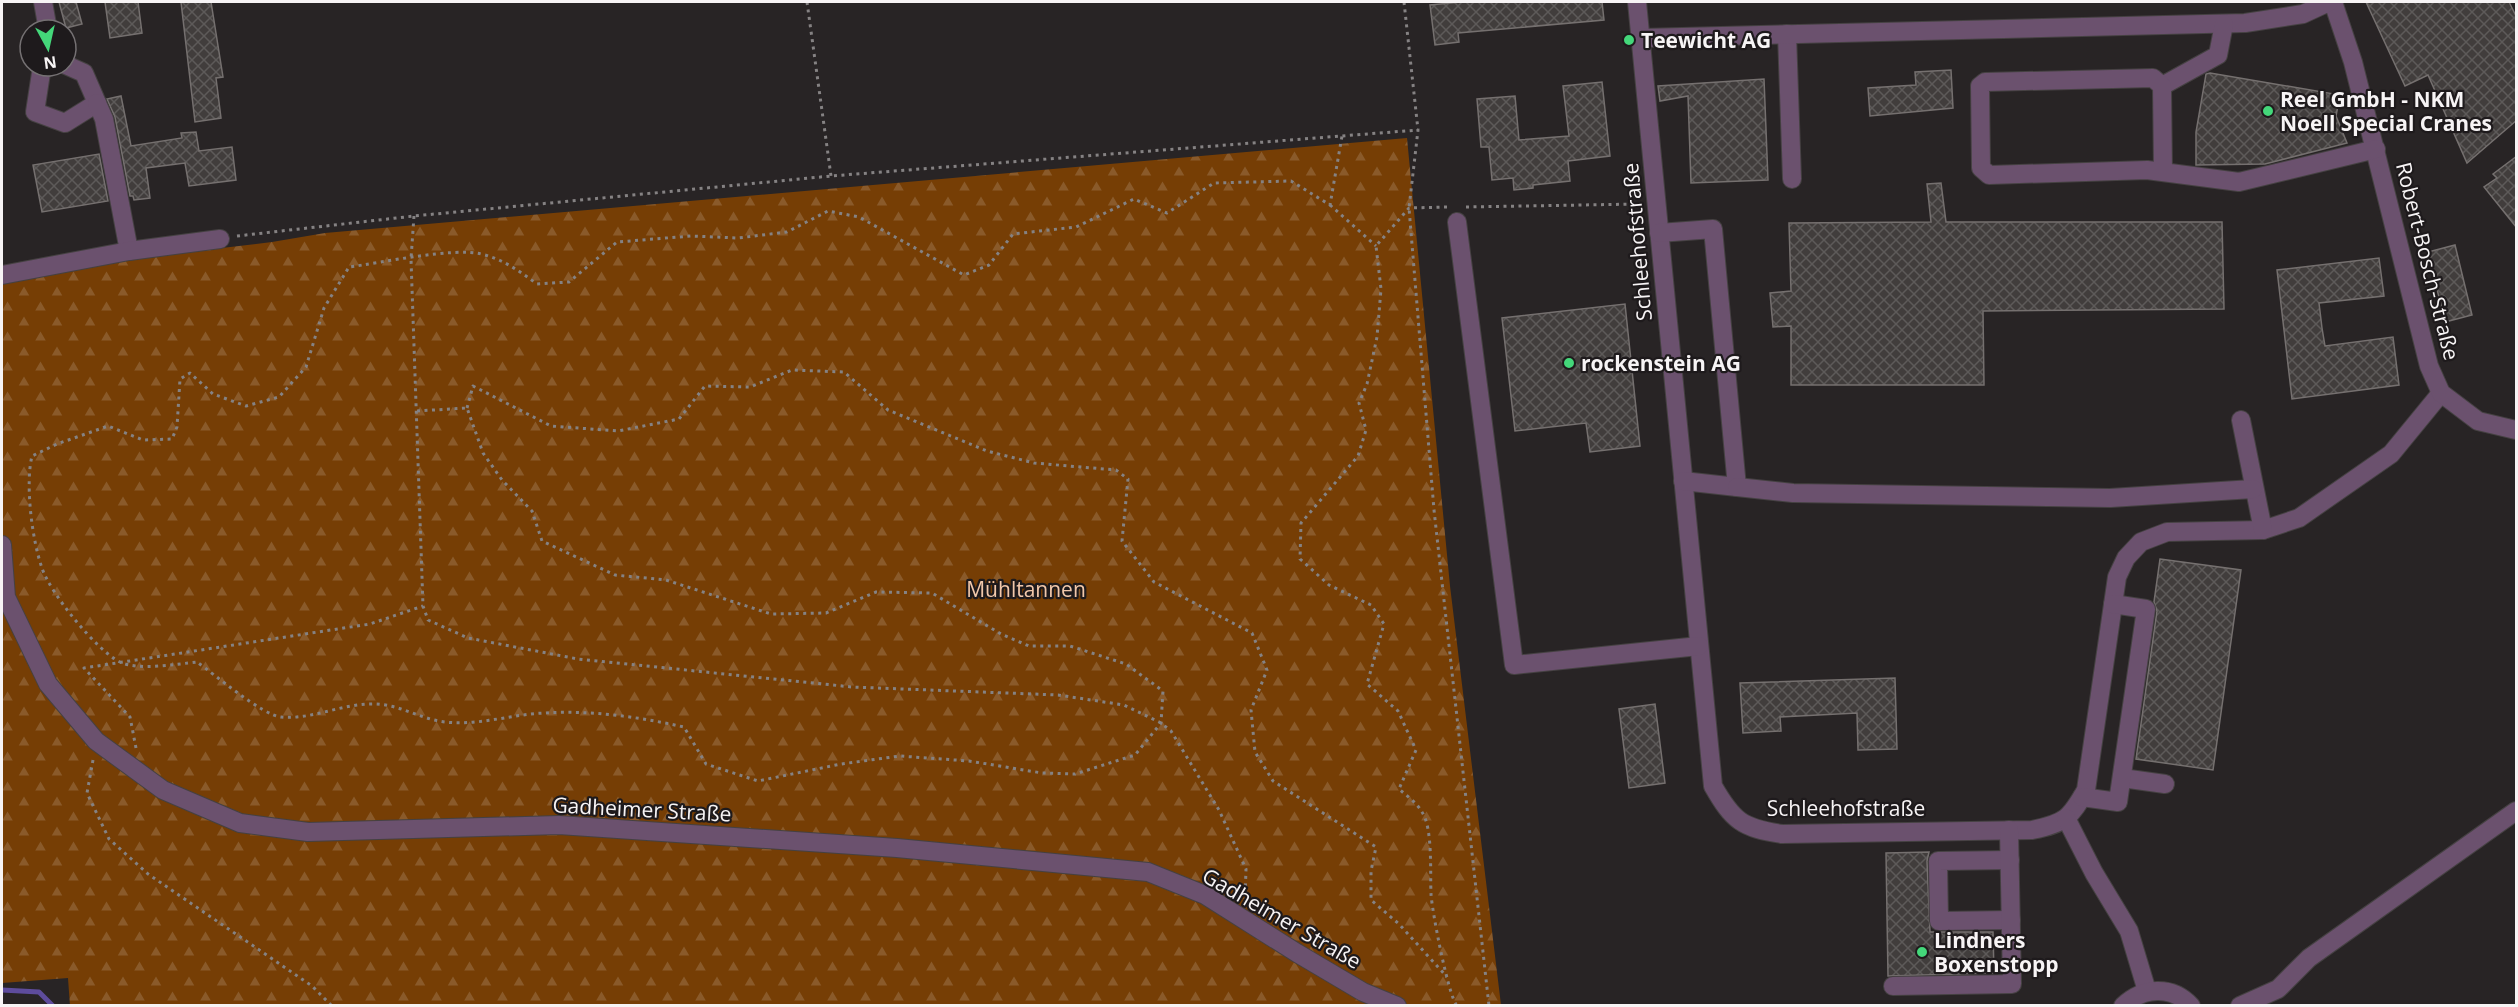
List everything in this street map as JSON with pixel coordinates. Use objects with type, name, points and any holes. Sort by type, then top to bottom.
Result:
[{"type":"street","points":[[43,2],[46,18]]},
{"type":"street","name":"Schleehofstraße","points":[[1637,2],[1713,786],[1729,813],[1754,830],[1782,834],[2009,830],[2055,825],[2066,818]]},
{"type":"street","points":[[1642,38],[2224,24],[2303,14],[2331,2]]},
{"type":"street","name":"Robert-Bosch-Straße","points":[[2331,2],[2353,62],[2429,366],[2441,393]]},
{"type":"street","points":[[2162,86],[2218,55],[2224,24]]},
{"type":"street","points":[[1787,34],[1792,178]]},
{"type":"street","points":[[78,70],[84,73],[104,119],[129,251]]},
{"type":"street","points":[[41,78],[36,111],[65,123],[97,104]]},
{"type":"street","points":[[2163,172],[2162,86],[2153,78],[1985,82],[1980,86],[1981,168],[1989,175],[2147,170],[2239,182],[2376,149]]},
{"type":"street","points":[[1457,222],[1514,665],[1699,646]]},
{"type":"street","points":[[1659,233],[1713,229],[1737,487]]},
{"type":"street","points":[[2,275],[129,251],[220,239]]},
{"type":"street","points":[[2147,992],[2129,931],[2094,873],[2066,818],[2074,813],[2086,790],[2117,577],[2126,558],[2141,542],[2167,532],[2263,530],[2299,518],[2391,454],[2441,393],[2478,421],[2517,430]]},
{"type":"street","points":[[2241,420],[2263,530]]},
{"type":"street","points":[[1683,481],[1794,493],[2110,498],[2253,489]]},
{"type":"street","name":"Gadheimer Straße","points":[[2,545],[6,597],[48,684],[96,741],[163,790],[240,824],[308,832],[559,825],[989,857],[1148,872],[1205,895],[1353,986],[1397,1005]]},
{"type":"street","points":[[2082,797],[2118,802],[2122,778],[2146,609],[2113,604]]},
{"type":"street","points":[[2122,778],[2165,784]]},
{"type":"street","points":[[2240,1005],[2278,989],[2309,958],[2517,811]]},
{"type":"street","points":[[1893,986],[2012,984],[2009,830]]},
{"type":"street","points":[[2010,860],[1938,861],[1938,885],[1939,921],[2011,920]]},
{"type":"street","points":[[2124,1005],[2135,996],[2160,990],[2174,993],[2191,1005]]},
{"type":"path","points":[[807,2],[831,176]]},
{"type":"path","points":[[1404,2],[1418,130],[1417,158],[1409,208],[1434,510],[1489,1005]]},
{"type":"path","points":[[220,239],[270,231],[414,216],[831,176],[1418,130]]},
{"type":"path","points":[[1330,205],[1342,136]]},
{"type":"path","points":[[1447,977],[1399,924],[1371,900],[1371,871],[1376,847],[1273,781],[1255,752],[1251,710],[1268,670],[1252,633],[1154,582],[1122,541],[1128,479],[1116,470],[1034,463],[987,451],[888,410],[844,372],[792,370],[750,387],[705,386],[679,419],[618,430],[551,426],[473,386],[467,408],[483,453],[502,480],[532,511],[542,541],[615,575],[666,580],[771,614],[826,613],[876,592],[932,594],[1001,634],[1029,646],[1070,646],[1126,663],[1163,691],[1161,723],[1135,755],[1076,774],[1041,773],[969,761],[900,756],[758,781],[706,764],[684,727],[639,717],[544,713],[505,720],[445,722],[388,704],[368,704],[317,714],[279,717],[255,704],[197,662],[151,666],[121,662],[70,616],[42,569],[27,475],[32,456],[57,444],[108,426],[143,440],[172,439],[177,427],[180,379],[190,373],[213,394],[246,406],[279,397],[306,367],[324,308],[349,267],[449,252],[479,253],[510,264],[537,284],[569,282],[617,242],[691,236],[738,238],[787,232],[828,211],[860,217],[964,275],[989,265],[1013,234],[1076,227],[1134,199],[1167,213],[1214,183],[1291,181],[1330,205],[1376,246],[1381,289],[1377,337],[1367,384],[1359,403],[1366,430],[1358,456],[1302,523],[1300,559],[1329,585],[1371,605],[1384,624],[1367,684],[1398,711],[1416,750],[1400,789],[1424,813],[1429,842],[1431,898],[1447,977],[1453,1001],[1457,1005]]},
{"type":"path","points":[[1376,246],[1409,208],[1656,204]]},
{"type":"path","points":[[414,216],[411,259],[423,606],[428,620],[468,638],[578,659],[852,687],[1058,695],[1124,705],[1161,723],[1171,731],[1219,810],[1246,869],[1245,918]]},
{"type":"path","points":[[417,411],[467,408]]},
{"type":"path","points":[[127,751],[138,754],[130,717],[84,668],[370,624],[423,606]]},
{"type":"path","points":[[96,741],[87,793],[109,839],[148,874],[312,986],[332,1005]]},
{"type":"green space","name":"Mühltannen","points":[[1407,138],[1450,586],[1501,1005],[70,1006],[68,978],[2,983],[2,274],[272,242],[325,233]]},
{"type":"building","points":[[59,2],[76,2],[82,24],[78,25],[78,18],[63,18]]},
{"type":"building","points":[[105,2],[138,2],[142,33],[110,38]]},
{"type":"building","points":[[181,2],[211,2],[223,77],[216,78],[221,118],[195,122]]},
{"type":"building","points":[[1461,2],[1602,2],[1604,20],[1458,33],[1459,42],[1435,45],[1430,5]]},
{"type":"building","points":[[2366,2],[2509,2],[2517,18],[2517,120],[2467,163],[2428,75],[2405,86]]},
{"type":"building","points":[[1951,70],[1953,108],[1870,116],[1868,88],[1916,85],[1915,72]]},
{"type":"building","name":"Reel GmbH - NKM Noell Special Cranes","points":[[2206,74],[2340,95],[2336,116],[2347,143],[2265,164],[2196,165],[2196,132]]},
{"type":"building","points":[[1764,79],[1768,180],[1691,183],[1688,96],[1660,101],[1658,86]]},
{"type":"building","points":[[1602,82],[1610,156],[1568,161],[1570,181],[1533,185],[1533,188],[1514,190],[1513,178],[1492,180],[1489,147],[1481,147],[1477,99],[1515,96],[1519,140],[1569,136],[1563,86]]},
{"type":"building","points":[[121,96],[131,146],[182,138],[181,133],[196,132],[199,151],[232,147],[236,180],[189,186],[185,163],[146,168],[150,198],[134,200],[133,196],[130,196],[115,117],[107,99]]},
{"type":"building","points":[[99,154],[108,201],[42,212],[33,165]]},
{"type":"building","points":[[2517,156],[2517,228],[2484,187],[2497,178],[2493,174]]},
{"type":"building","points":[[1941,183],[1946,222],[2222,222],[2224,309],[1983,311],[1984,385],[1791,385],[1791,326],[1773,327],[1770,293],[1791,291],[1789,223],[1931,222],[1927,184]]},
{"type":"building","points":[[2455,245],[2472,315],[2445,322],[2428,252]]},
{"type":"building","points":[[2379,258],[2384,296],[2319,303],[2322,328],[2325,346],[2393,337],[2399,385],[2292,399],[2277,270]]},
{"type":"building","name":"rockenstein AG","points":[[1625,304],[1640,446],[1590,452],[1586,423],[1515,431],[1502,318]]},
{"type":"building","points":[[2160,559],[2241,570],[2213,770],[2136,759],[2157,611],[2154,602]]},
{"type":"building","points":[[1895,678],[1897,749],[1858,750],[1857,713],[1780,717],[1781,731],[1743,733],[1740,683]]},
{"type":"building","points":[[1655,704],[1665,783],[1629,788],[1619,709]]},
{"type":"building","points":[[1929,852],[1927,861],[1930,932],[1993,932],[1994,973],[1888,976],[1886,853]]},
{"type":"waterway","points":[[2,990],[39,992],[53,1006]]},
{"type":"place","name":"Teewicht AG","points":[[1629,40]]},
{"type":"place","name":"Reel GmbH - NKM Noell Special Cranes","points":[[2268,111]]},
{"type":"place","name":"rockenstein AG","points":[[1569,363]]},
{"type":"place","name":"Lindners Boxenstopp","points":[[1922,952]]}]
